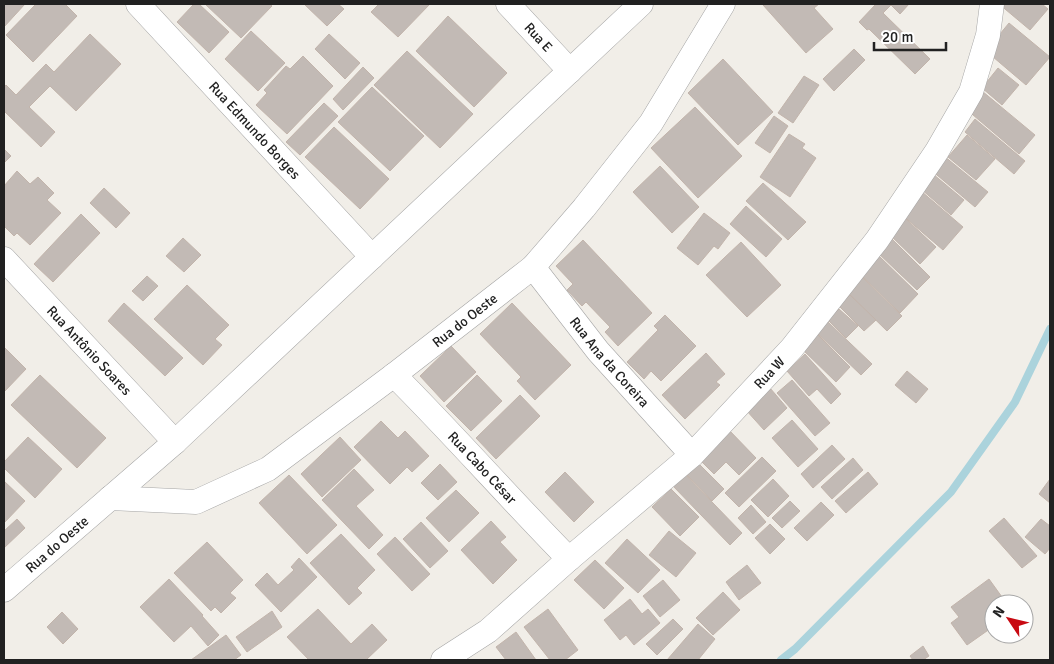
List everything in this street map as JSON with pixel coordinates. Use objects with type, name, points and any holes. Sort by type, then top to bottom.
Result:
[{"type":"street","name":"Rua Edmundo Borges","points":[[138,4],[372,257]]},
{"type":"street","name":"Rua E","points":[[508,4],[570,71]]},
{"type":"street","name":"Rua do Oeste","points":[[4,590],[175,442],[641,4]]},
{"type":"street","name":"Rua do Oeste","points":[[110,498],[196,502],[268,469],[394,376],[533,267],[584,208],[651,123],[723,4]]},
{"type":"street","name":"Rua W","points":[[443,660],[488,631],[692,454],[792,348],[877,240],[937,151],[971,92],[988,35],[992,4]]},
{"type":"street","name":"Rua Antônio Soares","points":[[4,259],[175,442]]},
{"type":"street","name":"Rua Ana da Coreira","points":[[533,267],[598,351],[692,454]]},
{"type":"street","name":"Rua Cabo César","points":[[394,376],[569,560]]},
{"type":"building","points":[[4,4],[25,4],[4,27]]},
{"type":"building","points":[[36,4],[65,4],[77,16],[33,62],[6,35]]},
{"type":"building","points":[[194,4],[199,4],[229,32],[209,53],[177,22]]},
{"type":"building","points":[[205,4],[270,4],[272,6],[241,38]]},
{"type":"building","points":[[304,4],[338,4],[344,9],[327,26]]},
{"type":"building","points":[[379,4],[430,4],[398,37],[371,12]]},
{"type":"building","points":[[819,4],[814,8],[833,29],[806,53],[763,5]]},
{"type":"building","points":[[876,4],[909,4],[900,14],[891,5],[883,13],[930,59],[915,74],[869,29],[867,30],[859,22]]},
{"type":"building","points":[[999,4],[1042,4],[1048,9],[1030,30]]},
{"type":"building","points":[[448,16],[507,73],[474,107],[416,51]]},
{"type":"building","points":[[1009,23],[1050,57],[1026,85],[986,51]]},
{"type":"building","points":[[251,31],[285,63],[258,91],[225,59]]},
{"type":"building","points":[[90,34],[121,64],[76,111],[50,86],[29,107],[55,132],[41,147],[4,111],[4,87],[6,85],[16,95],[46,64],[54,72]]},
{"type":"building","points":[[329,34],[360,63],[345,79],[315,49]]},
{"type":"building","points":[[854,49],[865,60],[834,91],[823,79]]},
{"type":"building","points":[[407,51],[473,114],[440,148],[374,85]]},
{"type":"building","points":[[303,56],[333,86],[287,134],[256,105],[267,93],[264,90],[286,66],[290,69]]},
{"type":"building","points":[[723,59],[773,112],[738,145],[688,93]]},
{"type":"building","points":[[363,67],[374,78],[343,110],[333,99]]},
{"type":"building","points":[[998,68],[1019,85],[1002,105],[982,88]]},
{"type":"building","points":[[804,76],[819,85],[793,123],[778,113]]},
{"type":"building","points":[[372,87],[424,136],[390,171],[338,122]]},
{"type":"building","points":[[982,91],[1035,135],[1019,154],[966,109]]},
{"type":"building","points":[[324,103],[338,116],[300,155],[286,142]]},
{"type":"building","points":[[695,107],[742,156],[698,198],[651,148]]},
{"type":"building","points":[[774,116],[788,126],[770,153],[755,143]]},
{"type":"building","points":[[975,119],[1025,161],[1014,174],[965,132]]},
{"type":"building","points":[[334,127],[389,179],[360,209],[305,157]]},
{"type":"building","points":[[789,134],[805,144],[802,148],[816,158],[790,197],[760,177]]},
{"type":"building","points":[[967,135],[995,159],[976,180],[948,157]]},
{"type":"building","points":[[4,149],[11,156],[4,163]]},
{"type":"building","points":[[944,156],[988,192],[975,207],[931,170]]},
{"type":"building","points":[[660,166],[699,207],[672,233],[633,192]]},
{"type":"building","points":[[17,171],[30,184],[38,177],[54,193],[47,200],[61,213],[30,245],[17,233],[14,236],[4,226],[4,186]]},
{"type":"building","points":[[933,174],[964,200],[951,215],[921,189]]},
{"type":"building","points":[[763,183],[806,222],[788,240],[746,201]]},
{"type":"building","points":[[104,188],[130,213],[116,228],[90,203]]},
{"type":"building","points":[[921,191],[963,227],[943,250],[901,214]]},
{"type":"building","points":[[746,206],[782,239],[766,257],[730,224]]},
{"type":"building","points":[[704,213],[730,233],[718,249],[714,246],[698,265],[677,248]]},
{"type":"building","points":[[81,214],[100,233],[53,282],[34,264]]},
{"type":"building","points":[[906,219],[936,247],[920,264],[890,235]]},
{"type":"building","points":[[183,238],[201,255],[184,272],[166,256]]},
{"type":"building","points":[[891,238],[930,277],[917,290],[877,252]]},
{"type":"building","points":[[583,240],[652,313],[618,346],[605,332],[610,327],[586,302],[582,306],[567,290],[573,284],[556,266]]},
{"type":"building","points":[[741,242],[781,285],[747,317],[706,275]]},
{"type":"building","points":[[879,256],[918,294],[900,313],[861,275]]},
{"type":"building","points":[[860,275],[902,316],[887,331],[845,290]]},
{"type":"building","points":[[147,276],[158,286],[143,301],[132,291]]},
{"type":"building","points":[[187,285],[229,325],[215,339],[222,345],[203,365],[154,319]]},
{"type":"building","points":[[850,295],[876,320],[864,331],[839,306]]},
{"type":"building","points":[[124,303],[183,358],[165,376],[108,321]]},
{"type":"building","points":[[512,303],[571,365],[535,400],[517,381],[521,377],[480,334]]},
{"type":"building","points":[[839,309],[858,326],[846,338],[828,320]]},
{"type":"building","points":[[665,315],[696,346],[661,381],[651,371],[644,379],[627,362],[658,330],[654,326]]},
{"type":"building","points":[[828,322],[872,364],[861,375],[817,333]]},
{"type":"building","points":[[817,334],[850,367],[836,382],[802,349]]},
{"type":"building","points":[[451,346],[476,372],[444,402],[420,376]]},
{"type":"building","points":[[4,347],[26,369],[4,392]]},
{"type":"building","points":[[706,353],[725,374],[716,382],[720,385],[685,419],[662,395]]},
{"type":"building","points":[[805,354],[841,394],[831,404],[817,389],[809,396],[787,371]]},
{"type":"building","points":[[907,371],[928,389],[916,403],[895,385]]},
{"type":"building","points":[[40,375],[106,438],[77,468],[11,405]]},
{"type":"building","points":[[477,375],[502,401],[471,431],[446,406]]},
{"type":"building","points":[[792,380],[830,423],[815,436],[777,393]]},
{"type":"building","points":[[770,388],[787,408],[764,430],[746,410]]},
{"type":"building","points":[[520,395],[540,416],[496,459],[476,438]]},
{"type":"building","points":[[792,420],[818,449],[798,467],[772,438]]},
{"type":"building","points":[[381,421],[398,438],[405,431],[429,456],[412,472],[407,467],[390,484],[354,447]]},
{"type":"building","points":[[728,429],[756,458],[739,475],[726,462],[714,474],[698,458]]},
{"type":"building","points":[[28,437],[62,469],[35,498],[4,468],[4,462]]},
{"type":"building","points":[[340,437],[361,460],[322,497],[301,474]]},
{"type":"building","points":[[832,445],[845,459],[813,488],[801,474]]},
{"type":"building","points":[[762,457],[776,471],[739,507],[725,493]]},
{"type":"building","points":[[853,458],[863,470],[832,499],[821,487]]},
{"type":"building","points":[[440,464],[457,482],[438,500],[421,483]]},
{"type":"building","points":[[699,464],[724,489],[712,501],[687,475]]},
{"type":"building","points":[[354,469],[374,490],[356,506],[383,535],[369,549],[322,500]]},
{"type":"building","points":[[565,472],[594,502],[574,522],[545,492]]},
{"type":"building","points":[[868,472],[878,484],[846,513],[835,501]]},
{"type":"building","points":[[685,474],[742,533],[730,545],[673,486]]},
{"type":"building","points":[[289,475],[337,525],[307,554],[259,503]]},
{"type":"building","points":[[773,479],[789,496],[768,517],[751,500]]},
{"type":"building","points":[[1050,479],[1050,503],[1039,494]]},
{"type":"building","points":[[4,481],[25,501],[4,523]]},
{"type":"building","points":[[671,489],[699,517],[680,536],[652,507]]},
{"type":"building","points":[[456,490],[479,513],[449,542],[426,518]]},
{"type":"building","points":[[790,501],[800,511],[782,528],[772,518]]},
{"type":"building","points":[[821,502],[834,515],[807,541],[794,528]]},
{"type":"building","points":[[751,505],[766,522],[753,534],[738,518]]},
{"type":"building","points":[[1004,518],[1037,556],[1022,568],[989,531]]},
{"type":"building","points":[[17,519],[25,528],[4,548],[4,531]]},
{"type":"building","points":[[1041,519],[1050,526],[1050,548],[1045,554],[1025,537]]},
{"type":"building","points":[[491,521],[506,537],[500,542],[517,560],[493,584],[461,550]]},
{"type":"building","points":[[421,522],[448,551],[430,568],[403,539]]},
{"type":"building","points":[[770,524],[785,539],[770,554],[755,538]]},
{"type":"building","points":[[669,531],[696,553],[676,577],[649,555]]},
{"type":"building","points":[[341,534],[375,570],[357,588],[362,593],[349,605],[310,563]]},
{"type":"building","points":[[395,537],[430,574],[412,591],[377,554]]},
{"type":"building","points":[[627,539],[660,570],[638,593],[605,563]]},
{"type":"building","points":[[207,542],[243,580],[230,593],[236,598],[221,613],[215,607],[211,611],[174,573]]},
{"type":"building","points":[[299,558],[317,577],[281,612],[255,585],[267,573],[278,585],[294,570],[291,567]]},
{"type":"building","points":[[595,560],[624,588],[604,609],[574,580]]},
{"type":"building","points":[[747,565],[761,583],[739,600],[726,582]]},
{"type":"building","points":[[169,579],[219,635],[208,646],[191,626],[174,642],[140,607]]},
{"type":"building","points":[[989,579],[1000,594],[984,594],[984,633],[967,645],[951,623],[959,617],[951,607]]},
{"type":"building","points":[[663,580],[680,600],[660,617],[643,596]]},
{"type":"building","points":[[723,592],[740,610],[713,635],[696,618]]},
{"type":"building","points":[[630,599],[642,614],[648,609],[660,623],[634,645],[626,635],[620,640],[604,620]]},
{"type":"building","points":[[318,609],[351,644],[372,624],[387,640],[366,660],[309,660],[287,637]]},
{"type":"building","points":[[548,609],[578,650],[565,660],[550,660],[524,627]]},
{"type":"building","points":[[272,611],[282,627],[247,652],[236,637]]},
{"type":"building","points":[[62,612],[78,629],[63,644],[47,627]]},
{"type":"building","points":[[673,619],[683,629],[657,655],[646,644]]},
{"type":"building","points":[[698,624],[715,639],[698,660],[667,660]]},
{"type":"building","points":[[516,632],[536,660],[506,660],[496,647]]},
{"type":"building","points":[[226,635],[241,655],[234,660],[191,660]]},
{"type":"building","points":[[923,646],[929,656],[923,660],[913,660],[910,656]]},
{"type":"waterway","points":[[781,660],[795,649],[951,492],[1015,402],[1050,329]]}]
